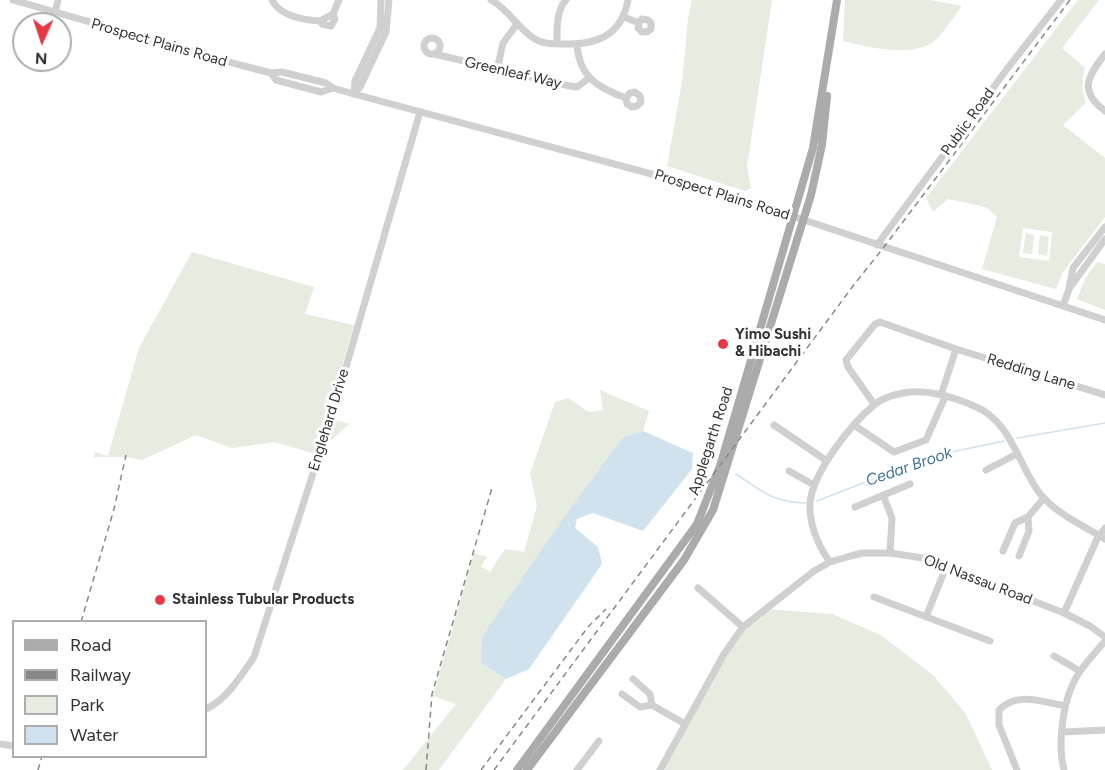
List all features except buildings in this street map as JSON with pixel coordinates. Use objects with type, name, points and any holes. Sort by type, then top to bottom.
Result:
[{"type":"main road","name":"Applegarth Road","points":[[518,770],[697,524],[720,466],[799,218],[822,145],[837,0],[799,218],[716,501],[684,560],[527,770]]},
{"type":"street","name":"Prospect Plains Road","points":[[13,0],[52,12]]},
{"type":"street","points":[[272,0],[285,14],[320,21],[333,14],[339,0]]},
{"type":"street","points":[[354,94],[355,81],[380,28],[381,0]]},
{"type":"street","points":[[354,94],[359,90],[386,32],[389,0]]},
{"type":"street","points":[[492,0],[537,40],[556,44],[577,44],[592,42],[607,36],[624,17],[628,0]]},
{"type":"street","points":[[556,44],[557,21],[566,0]]},
{"type":"street","name":"Public Road","points":[[877,245],[1061,0]]},
{"type":"street","points":[[624,17],[639,23]]},
{"type":"street","name":"Prospect Plains Road","points":[[72,18],[271,74],[276,80],[321,92],[333,88],[726,194],[1105,320]]},
{"type":"street","points":[[497,70],[503,43],[517,24]]},
{"type":"street","points":[[577,44],[579,61],[589,78],[600,87],[626,98]]},
{"type":"street","name":"Greenleaf Way","points":[[435,54],[577,87],[589,78]]},
{"type":"street","points":[[1105,54],[1091,73],[1088,87],[1093,101],[1105,111]]},
{"type":"street","name":"Englehard Drive","points":[[207,708],[237,683],[254,657],[335,405],[420,112]]},
{"type":"street","points":[[1063,306],[1073,268],[1105,227]]},
{"type":"street","points":[[1069,289],[1105,239]]},
{"type":"street","name":"Redding Lane","points":[[874,404],[848,367],[846,360],[875,324],[880,322],[956,349],[1105,395]]},
{"type":"street","points":[[854,425],[894,452],[926,440],[943,396],[956,349]]},
{"type":"street","points":[[830,562],[822,550],[811,517],[810,505],[817,477],[854,425],[874,404],[905,393],[943,396],[975,406],[987,413],[1007,434],[1030,479],[1044,498],[1102,537]]},
{"type":"street","points":[[774,425],[827,461]]},
{"type":"street","points":[[986,470],[1017,454]]},
{"type":"street","points":[[789,471],[814,485]]},
{"type":"street","points":[[855,507],[910,484]]},
{"type":"street","points":[[883,495],[892,518],[890,553]]},
{"type":"street","points":[[1003,551],[1015,523],[1028,517],[1044,498]]},
{"type":"street","points":[[1019,556],[1029,531],[1028,517]]},
{"type":"street","points":[[1064,613],[1105,528]]},
{"type":"street","name":"Old Nassau Road","points":[[660,770],[724,654],[743,627],[814,571],[830,562],[862,553],[890,553],[923,558],[1064,613],[1089,626],[1105,639]]},
{"type":"street","points":[[926,617],[946,567]]},
{"type":"street","points":[[698,588],[743,627]]},
{"type":"street","points":[[874,597],[990,641]]},
{"type":"street","points":[[1064,770],[1062,760],[1065,706],[1080,671],[1105,639]]},
{"type":"street","points":[[1054,656],[1080,671]]},
{"type":"street","points":[[633,679],[650,694],[652,705]]},
{"type":"street","points":[[622,694],[640,707],[652,705],[685,724]]},
{"type":"street","points":[[1017,770],[999,725],[999,710],[1013,700],[1026,698],[1065,706]]},
{"type":"street","points":[[1063,732],[1105,730]]},
{"type":"street","points":[[577,770],[599,741]]},
{"type":"green space","points":[[692,0],[772,0],[747,167],[751,188],[745,191],[667,166],[682,82]]},
{"type":"green space","points":[[845,0],[930,0],[962,6],[932,43],[911,49],[888,50],[843,41]]},
{"type":"green space","points":[[1078,0],[1099,0],[1062,48],[1085,68],[1082,86],[1086,103],[1063,125],[1105,158],[1105,217],[1063,272],[1056,289],[982,269],[997,217],[986,207],[948,199],[933,212],[926,198]],"holes":[[[1023,228],[1052,232],[1049,261],[1019,257]]]},
{"type":"green space","points":[[1026,233],[1034,235],[1032,254],[1023,253]]},
{"type":"green space","points":[[1040,235],[1049,237],[1047,256],[1038,254]]},
{"type":"green space","points":[[192,252],[314,287],[305,314],[354,325],[327,417],[349,424],[316,454],[274,442],[232,448],[196,435],[142,460],[127,457],[94,457],[95,452],[108,456],[139,348]]},
{"type":"green space","points":[[1097,262],[1105,264],[1105,310],[1077,299],[1085,279]]},
{"type":"green space","points":[[600,390],[649,411],[643,431],[623,437],[567,513],[481,663],[506,679],[439,770],[403,770],[456,704],[433,696],[474,553],[487,557],[481,566],[490,572],[505,549],[524,552],[537,506],[530,474],[555,402],[568,398],[589,412],[603,410]]},
{"type":"green space","points":[[766,609],[832,614],[881,635],[934,676],[966,714],[992,770],[659,770],[724,651]]},
{"type":"water","points":[[643,431],[693,453],[692,469],[643,531],[593,513],[577,519],[575,528],[598,547],[602,564],[529,669],[506,679],[481,663],[482,637],[567,513],[623,437]]},
{"type":"waterway","name":"Cedar Brook","points":[[1017,438],[1105,423]]},
{"type":"waterway","name":"Cedar Brook","points":[[817,501],[932,456],[1004,441]]},
{"type":"waterway","name":"Cedar Brook","points":[[736,474],[776,498],[806,503]]},
{"type":"railway","points":[[494,770],[853,286],[1070,0]]},
{"type":"railway","points":[[82,620],[114,509],[126,455]]},
{"type":"railway","points":[[426,770],[432,694],[492,488]]},
{"type":"railway","points":[[481,770],[588,627],[606,609]]},
{"type":"railway","points":[[38,770],[41,758]]},
{"type":"place","name":"Yimo Sushi & Hibachi","points":[[723,344]]},
{"type":"place","name":"Stainless Tubular Products","points":[[160,600]]}]
